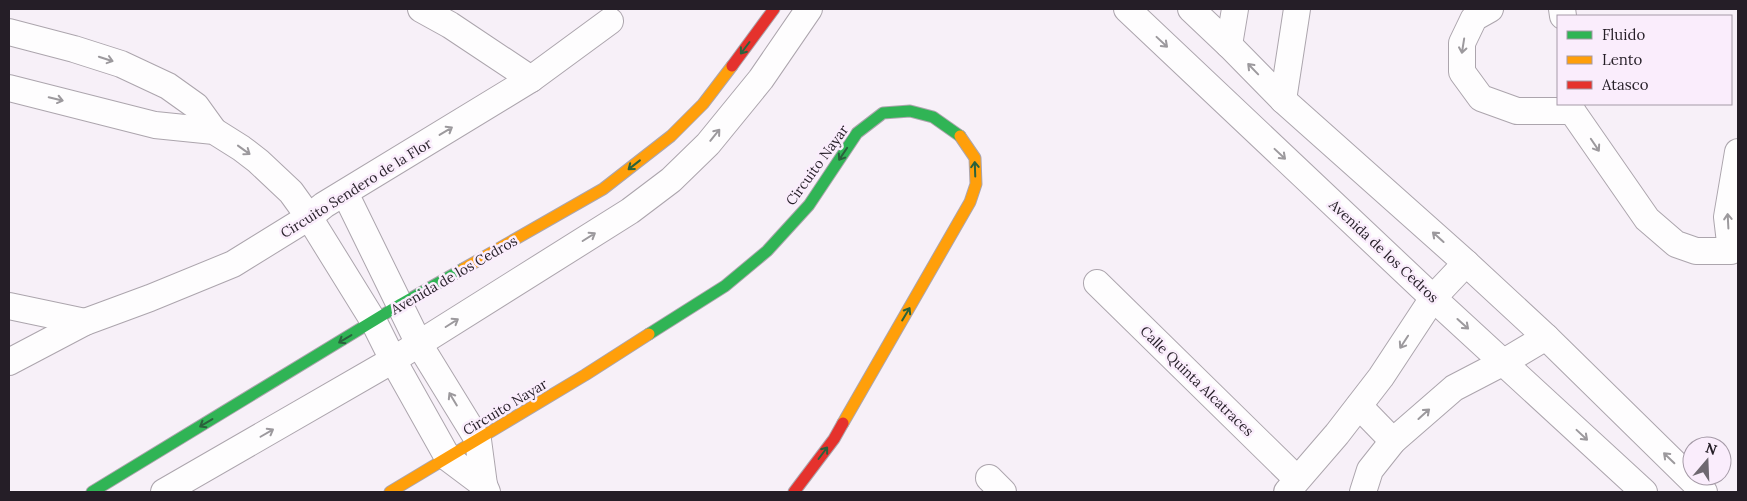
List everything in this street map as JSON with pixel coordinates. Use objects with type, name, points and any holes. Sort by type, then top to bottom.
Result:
[{"type":"street","points":[[421,9],[450,25],[531,80]]},
{"type":"street","name":"Avenida de los Cedros","points":[[92,492],[401,304],[603,189],[671,136],[702,104],[774,9]]},
{"type":"street","points":[[164,492],[393,360],[630,211],[671,180],[708,144],[761,79],[809,9]]},
{"type":"street","name":"Avenida de los Cedros","points":[[1127,9],[1434,298],[1644,492]]},
{"type":"street","points":[[1192,9],[1283,100],[1466,262],[1704,492]]},
{"type":"street","points":[[1229,45],[1235,9]]},
{"type":"street","points":[[1283,100],[1297,9]]},
{"type":"street","points":[[1490,9],[1474,18],[1462,43],[1462,72],[1481,98],[1517,111],[1571,107],[1647,219],[1676,244],[1696,251],[1735,248],[1727,217],[1738,152]]},
{"type":"street","name":"Circuito Sendero de la Flor","points":[[9,362],[85,322],[233,264],[345,193],[531,80],[610,21]]},
{"type":"street","points":[[9,32],[74,49],[121,64],[168,86],[196,106],[214,131],[258,161],[291,192],[309,217],[374,322],[448,458],[486,489]]},
{"type":"street","points":[[9,88],[155,125],[214,131]]},
{"type":"street","name":"Circuito Nayar","points":[[390,492],[585,376],[732,280],[767,252],[809,205],[857,133],[883,113],[910,111],[933,117],[958,133],[975,158],[976,184],[970,202],[958,226],[881,355],[834,439],[794,492]]},
{"type":"street","points":[[345,193],[419,344],[478,440],[486,489]]},
{"type":"street","points":[[1292,485],[1359,406],[1381,377],[1434,298],[1466,262]]},
{"type":"street","name":"Calle Quinta Alcatraces","points":[[1096,283],[1292,485]]},
{"type":"street","points":[[9,306],[85,322]]},
{"type":"street","points":[[1363,492],[1370,470],[1393,441],[1454,388],[1546,338]]},
{"type":"street","points":[[1359,406],[1393,441]]},
{"type":"traffic: fast","points":[[649,334],[725,286],[767,251],[809,205],[857,133],[883,113],[910,111],[933,117],[960,136]]},
{"type":"traffic: fast","points":[[92,492],[401,304],[463,269]]},
{"type":"traffic: slow","points":[[463,269],[603,189],[671,136],[703,104],[732,66]]},
{"type":"traffic: slow","points":[[843,423],[970,202],[976,184],[975,158],[960,136]]},
{"type":"traffic: slow","points":[[390,492],[585,375],[649,334]]},
{"type":"traffic: jam","points":[[732,66],[774,9]]},
{"type":"traffic: jam","points":[[794,492],[834,439],[843,423]]}]
